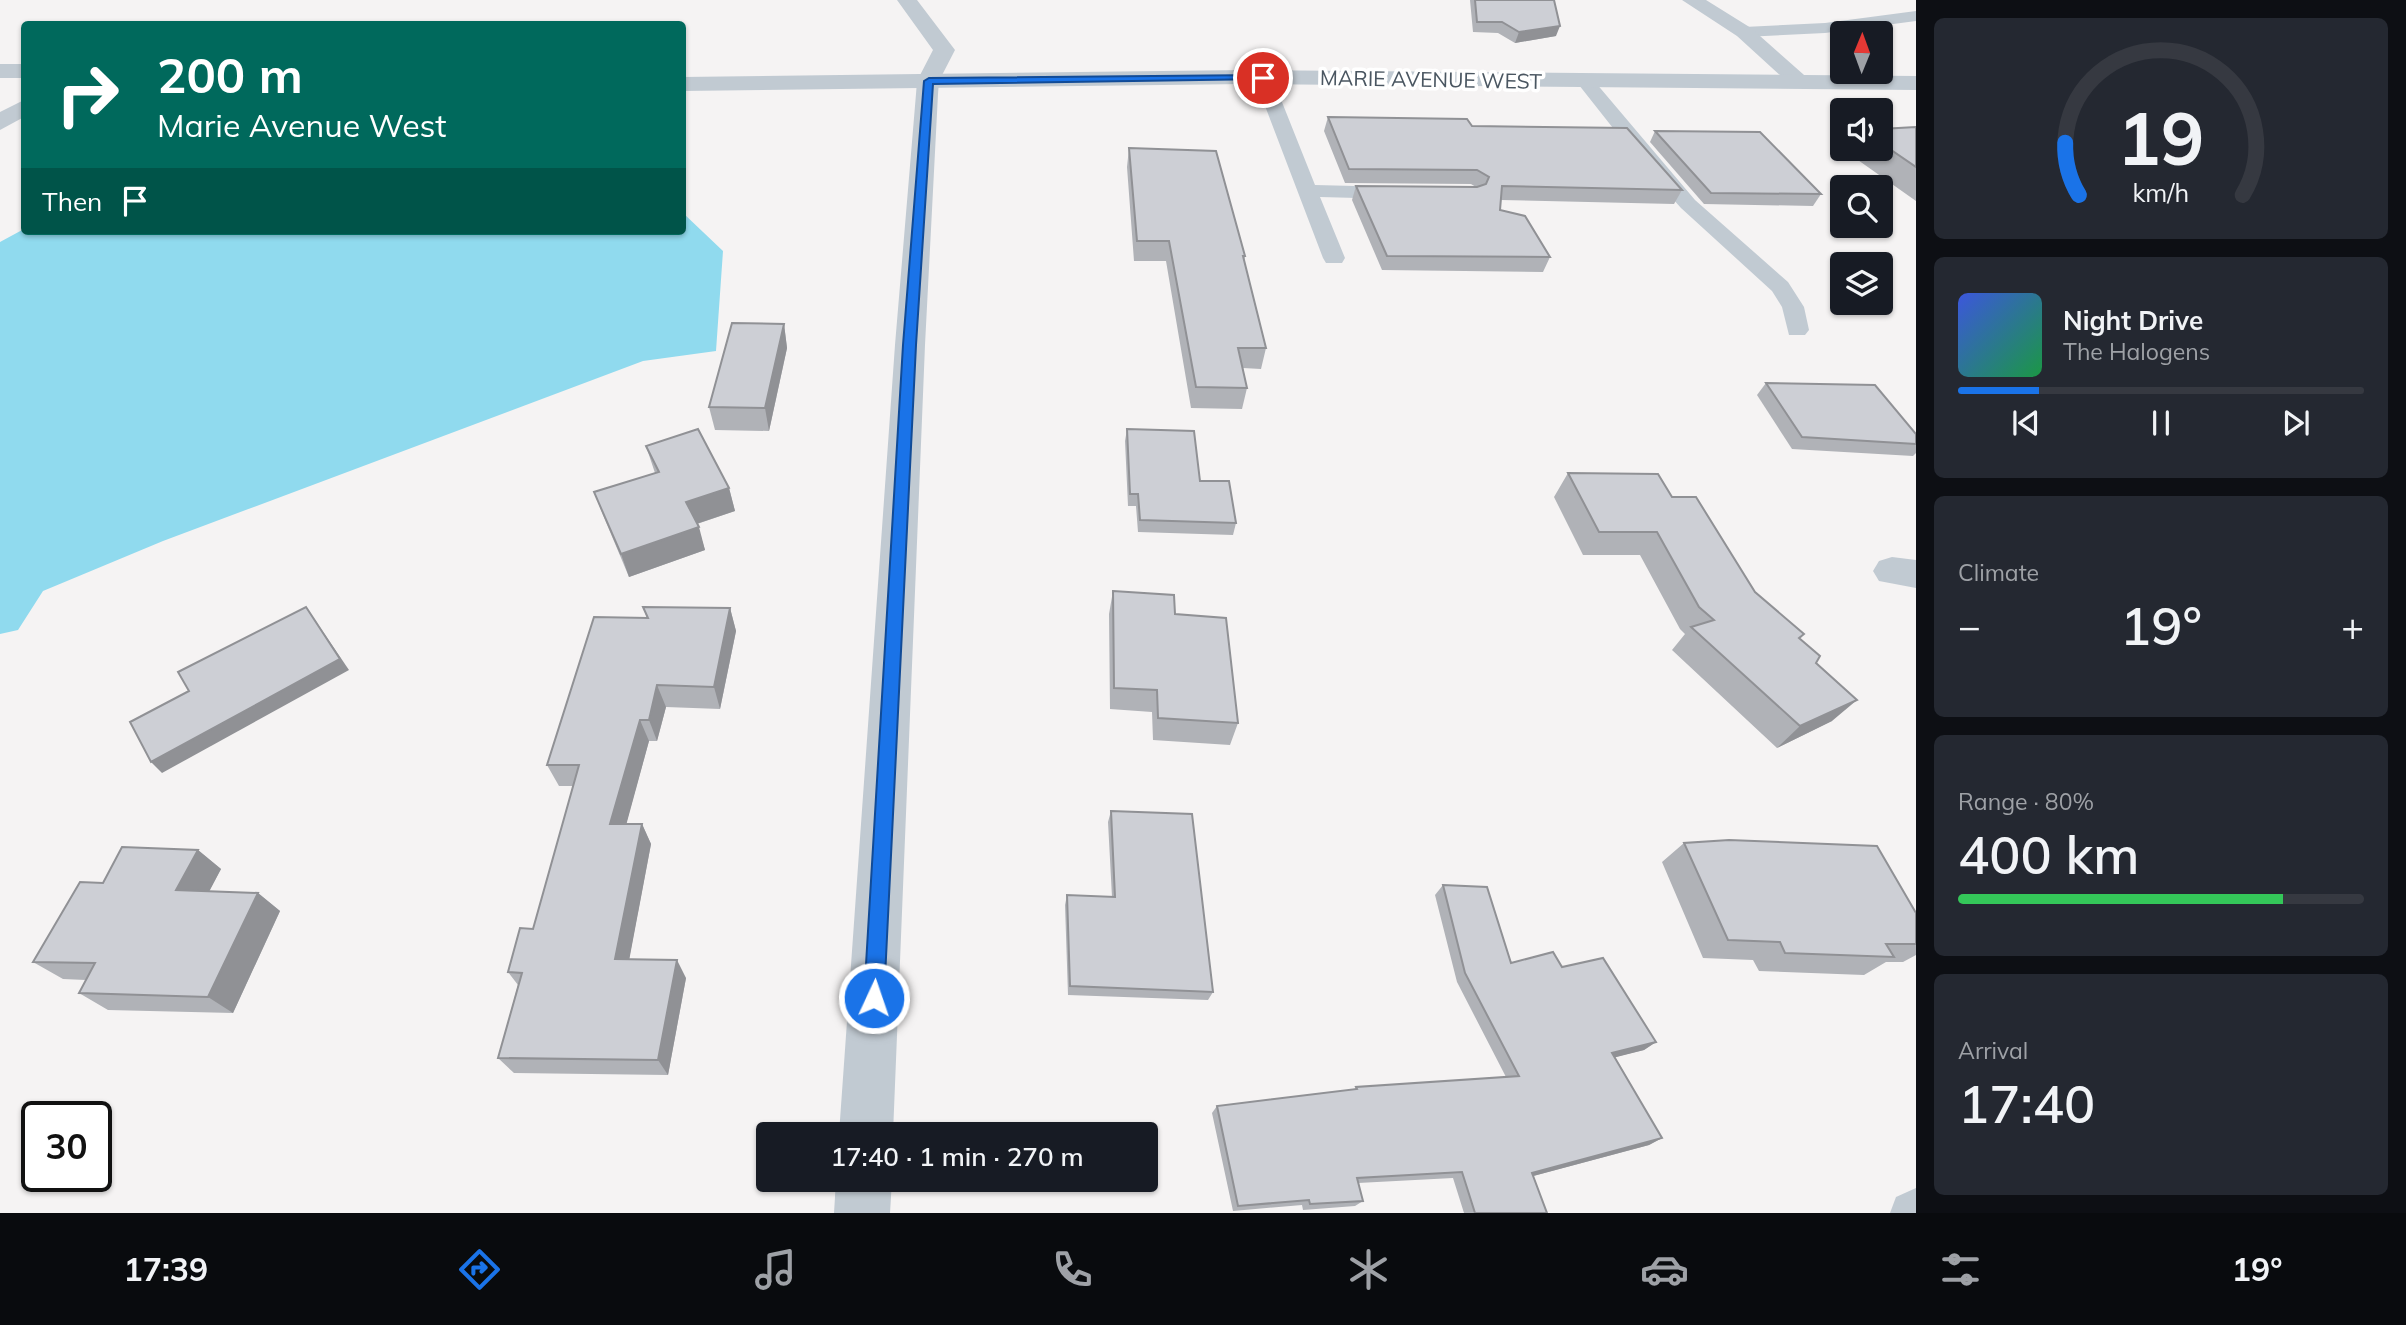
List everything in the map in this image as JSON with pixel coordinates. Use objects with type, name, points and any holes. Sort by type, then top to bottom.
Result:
[{"type":"street","points":[[867,1122],[910,345],[929,81],[944,50],[906,0]]},
{"type":"street","points":[[1692,0],[1744,32],[1801,82]]},
{"type":"street","points":[[0,71],[21,71]]},
{"type":"street","name":"MARIE AVENUE WEST","points":[[686,84],[1263,78],[1914,85]]},
{"type":"street","points":[[0,123],[21,109]]},
{"type":"street","points":[[862,1213],[863,1192]]},
{"type":"lane","points":[[1744,32],[1825,28],[1916,16]]},
{"type":"lane","points":[[1263,78],[1334,258]]},
{"type":"lane","points":[[1584,80],[1688,204],[1780,287],[1793,307],[1797,330]]},
{"type":"lane","points":[[1308,191],[1416,193]]},
{"type":"water","points":[[686,216],[723,251],[716,351],[643,361],[163,541],[43,591],[18,630],[0,634],[0,242],[21,231],[21,235],[686,235]]},
{"type":"building","points":[[1475,0],[1554,0],[1560,26],[1519,32],[1502,22],[1477,22]]},
{"type":"building","points":[[1328,117],[1467,119],[1472,126],[1627,128],[1682,190],[1502,186],[1500,210],[1525,216],[1550,257],[1387,256],[1356,186],[1477,187],[1486,184],[1489,177],[1477,170],[1349,169]]},
{"type":"building","points":[[1916,127],[1916,167],[1893,151],[1893,128]]},
{"type":"building","points":[[1655,131],[1760,132],[1821,194],[1711,193]]},
{"type":"building","points":[[1129,148],[1216,151],[1245,256],[1266,348],[1238,348],[1247,388],[1196,387],[1169,241],[1137,241]]},
{"type":"building","points":[[732,323],[784,324],[765,408],[709,407]]},
{"type":"building","points":[[1766,383],[1875,385],[1916,434],[1916,444],[1802,437]]},
{"type":"building","points":[[698,429],[729,488],[686,502],[699,527],[621,554],[594,492],[659,472],[646,446]]},
{"type":"building","points":[[1127,429],[1194,431],[1200,481],[1229,481],[1236,523],[1140,520],[1138,494],[1130,494]]},
{"type":"building","points":[[1568,473],[1658,474],[1672,497],[1696,497],[1755,592],[1804,634],[1799,638],[1820,656],[1816,663],[1857,700],[1800,726],[1691,627],[1714,620],[1699,607],[1657,532],[1599,532]]},
{"type":"building","points":[[1113,591],[1174,595],[1175,614],[1226,618],[1238,723],[1158,718],[1157,690],[1114,688]]},
{"type":"building","points":[[306,607],[340,659],[151,762],[130,722],[189,691],[178,672]]},
{"type":"building","points":[[643,607],[730,608],[714,687],[657,685],[649,720],[640,720],[610,824],[642,824],[615,959],[677,960],[658,1060],[498,1058],[522,973],[508,972],[520,928],[533,929],[579,765],[547,765],[594,617],[648,618]]},
{"type":"building","points":[[1111,811],[1192,814],[1213,992],[1070,986],[1067,895],[1115,897]]},
{"type":"building","points":[[1729,840],[1877,846],[1916,913],[1916,944],[1886,944],[1894,957],[1785,953],[1780,942],[1728,940],[1684,843]]},
{"type":"building","points":[[122,847],[198,850],[176,890],[258,893],[208,997],[79,993],[95,963],[33,962],[80,882],[103,883]]},
{"type":"building","points":[[1443,885],[1487,887],[1511,963],[1553,952],[1562,967],[1603,958],[1656,1042],[1612,1053],[1662,1138],[1532,1173],[1547,1213],[1475,1213],[1462,1172],[1357,1178],[1363,1201],[1310,1204],[1309,1200],[1238,1206],[1217,1106],[1357,1089],[1356,1087],[1519,1076],[1465,973]]},
{"type":"route","points":[[874,998],[910,345],[929,81],[1263,78]]}]
